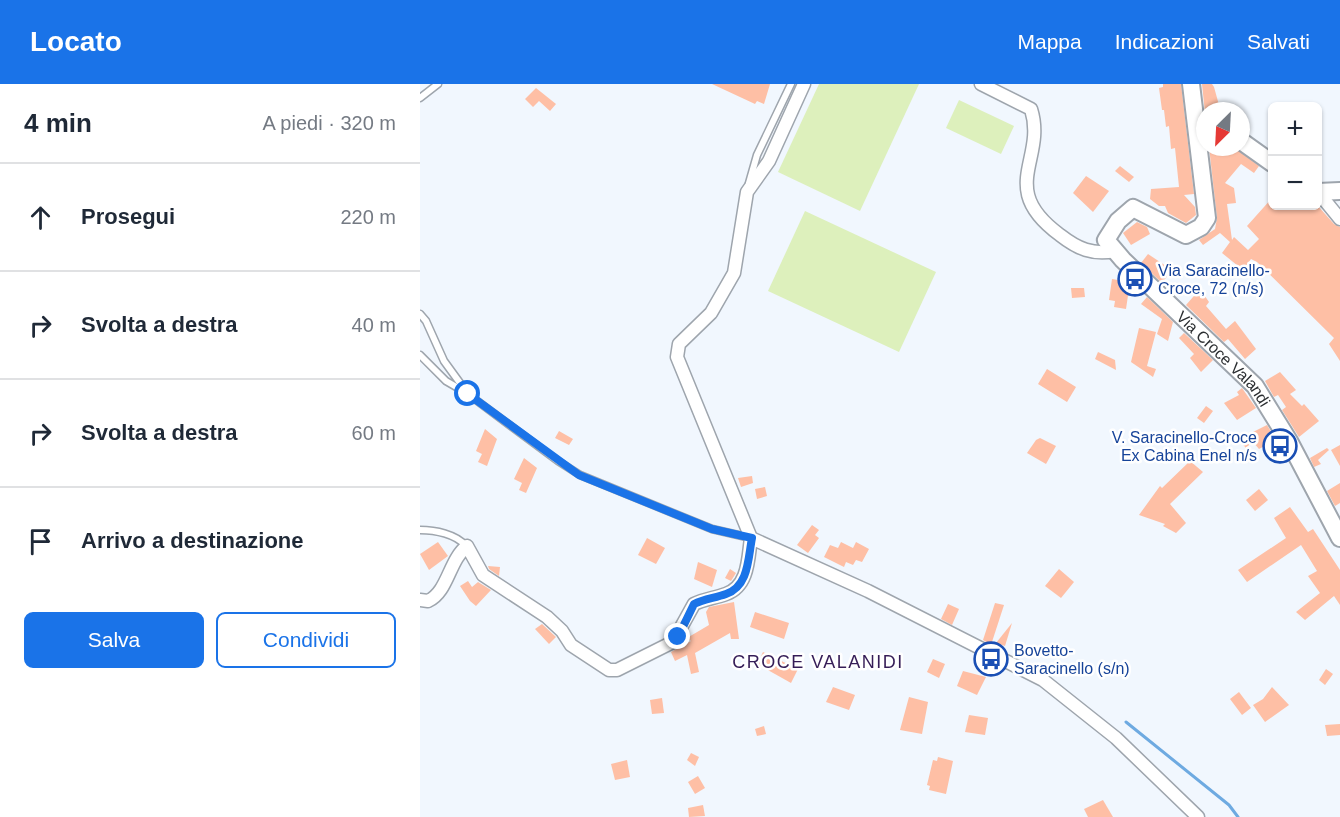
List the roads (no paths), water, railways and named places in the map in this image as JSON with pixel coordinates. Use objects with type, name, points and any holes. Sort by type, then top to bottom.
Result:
[{"type":"street","points":[[420,600],[428,601],[437,594],[456,558],[466,546],[483,575],[547,617],[562,631],[571,645],[609,670],[617,670],[673,642],[694,604],[729,593],[738,587],[746,573],[752,538],[677,357],[679,344],[711,313],[734,273],[747,192],[769,161],[804,84]]},
{"type":"street","points":[[981,84],[1031,110],[1033,132],[1026,180],[1029,200],[1043,223],[1072,244],[1097,254],[1115,251],[1106,240],[1118,220],[1133,208],[1186,235],[1201,227],[1207,218],[1203,156]]},
{"type":"street","points":[[1191,84],[1196,105]]},
{"type":"street","points":[[1250,147],[1268,160]]},
{"type":"street","points":[[1322,192],[1340,190]]},
{"type":"street","points":[[1322,197],[1340,219]]},
{"type":"street","name":"Via Croce Valandi","points":[[1115,251],[1255,386],[1288,441],[1340,538]]},
{"type":"street","points":[[752,538],[868,591],[1043,680],[1116,738],[1198,817]]},
{"type":"lane","points":[[420,98],[438,84]]},
{"type":"lane","points":[[747,192],[757,155],[791,84]]},
{"type":"lane","points":[[420,314],[426,321],[444,362],[468,394]]},
{"type":"lane","points":[[420,355],[446,381],[468,394],[579,475],[712,529],[752,538]]},
{"type":"lane","points":[[420,530],[431,530],[455,537],[466,546]]},
{"type":"waterway","points":[[1126,722],[1229,805],[1238,817]]},
{"type":"place","name":"Via Saracinello- Croce, 72 (n/s)","points":[[1135,279]]},
{"type":"place","name":"V. Saracinello-Croce Ex Cabina Enel n/s","points":[[1280,446]]},
{"type":"place","name":"Bovetto- Saracinello (s/n)","points":[[991,659]]},
{"type":"district","name":"CROCE VALANIDI","points":[[818,662]]}]
